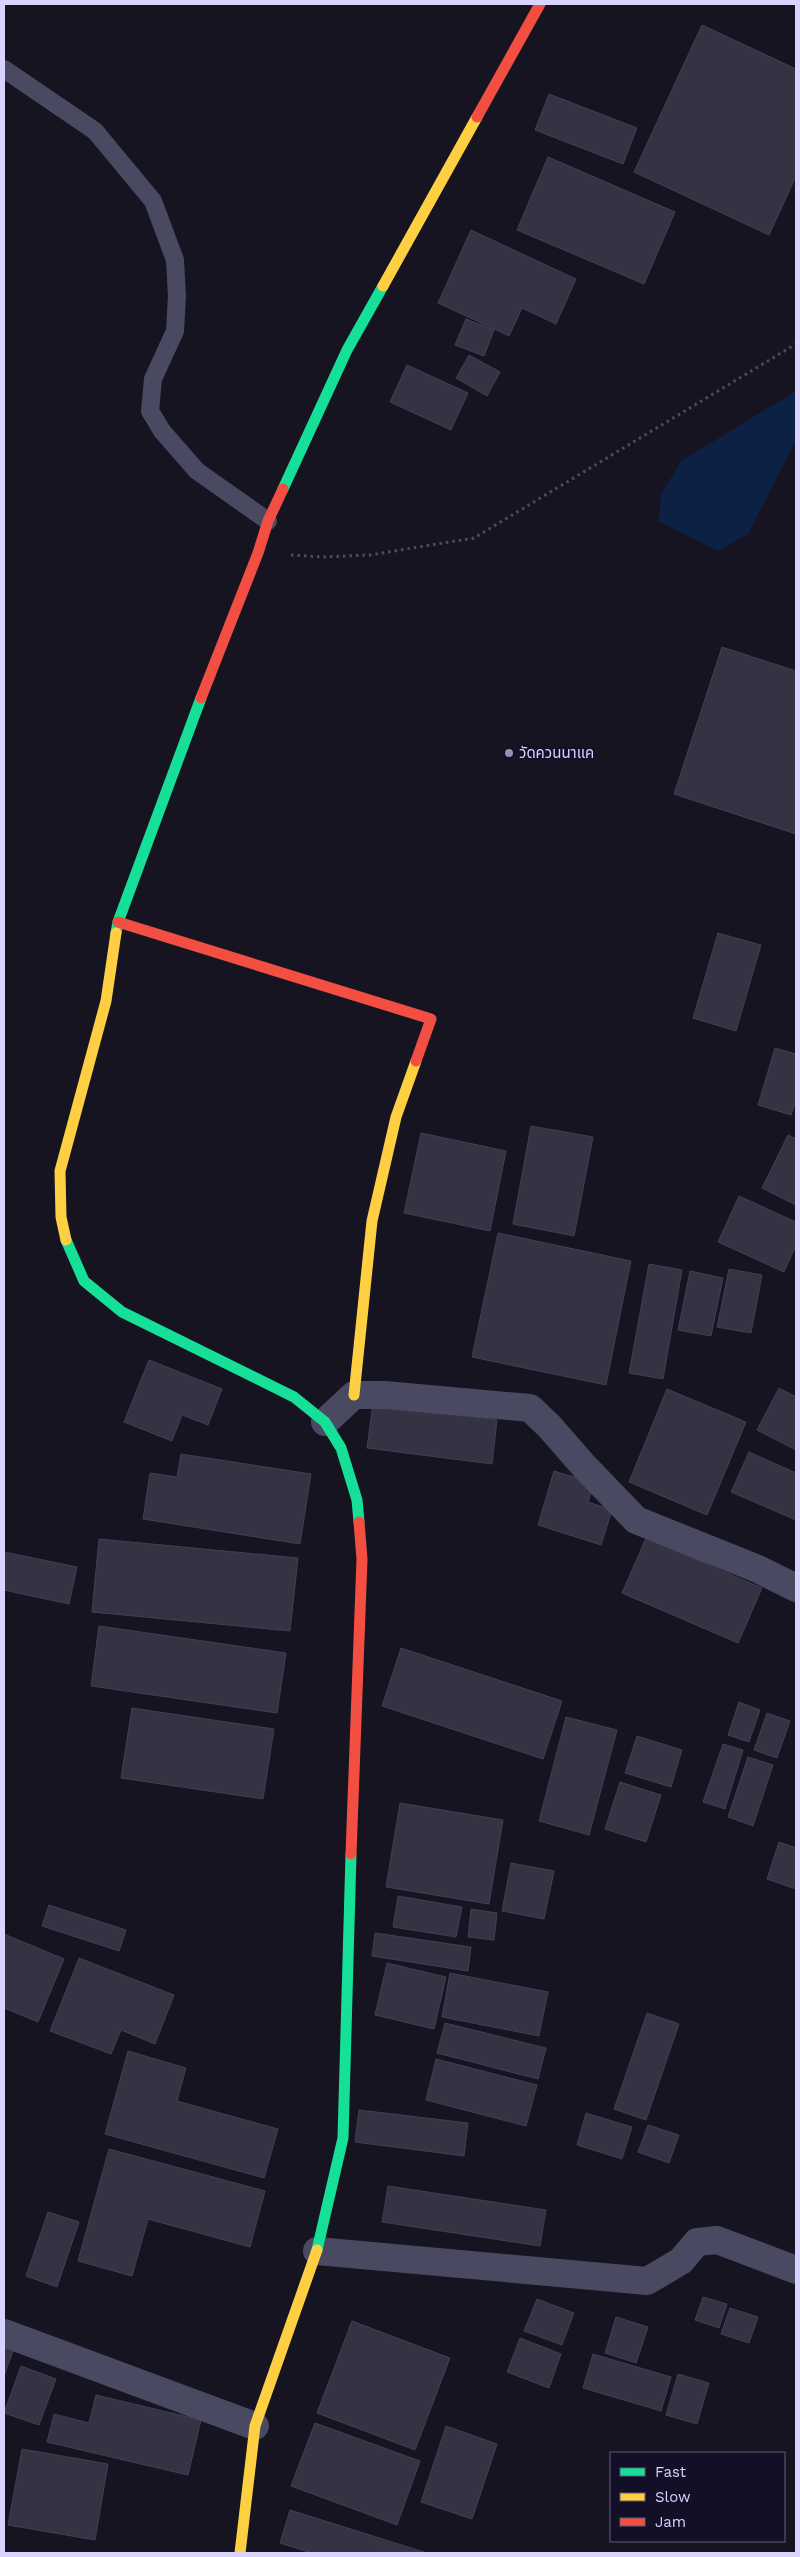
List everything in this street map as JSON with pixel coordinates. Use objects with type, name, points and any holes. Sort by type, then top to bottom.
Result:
[{"type":"street","points":[[240,2553],[255,2426],[317,2251],[343,2138],[355,1707],[362,1559],[357,1500],[341,1448],[325,1422],[294,1397],[122,1312],[84,1281],[68,1248],[60,1217],[60,1171],[106,1001],[118,922],[201,696],[258,553],[268,521],[347,350],[540,4]]},
{"type":"street","points":[[118,922],[431,1019],[396,1117],[372,1221],[354,1395],[325,1422]]},
{"type":"street","points":[[354,1395],[385,1395],[530,1408],[636,1520],[758,1569],[796,1588]]},
{"type":"street","points":[[317,2251],[647,2281],[681,2261],[697,2242],[717,2240],[796,2270]]},
{"type":"street","points":[[4,2333],[255,2426]]},
{"type":"lane","points":[[4,69],[95,131],[153,201],[175,260],[177,296],[175,331],[153,380],[150,411],[162,431],[197,471],[268,521]]},
{"type":"path","points":[[258,553],[322,557],[370,555],[474,538],[796,344]]},
{"type":"water","points":[[796,391],[796,440],[748,534],[718,551],[658,521],[662,493],[681,461]]},
{"type":"building","points":[[702,25],[796,69],[796,176],[769,235],[634,172]]},
{"type":"building","points":[[549,94],[637,128],[623,164],[535,130]]},
{"type":"building","points":[[548,157],[675,212],[644,284],[517,230]]},
{"type":"building","points":[[471,230],[576,279],[556,324],[522,308],[509,336],[438,303]]},
{"type":"building","points":[[466,319],[494,330],[484,356],[455,345]]},
{"type":"building","points":[[469,355],[500,372],[487,396],[456,378]]},
{"type":"building","points":[[407,365],[468,393],[451,430],[390,402]]},
{"type":"building","points":[[722,647],[796,671],[796,834],[674,794]]},
{"type":"building","points":[[718,933],[761,945],[736,1031],[693,1018]]},
{"type":"building","points":[[775,1048],[796,1054],[796,1100],[791,1115],[758,1105]]},
{"type":"building","points":[[531,1126],[593,1137],[574,1236],[513,1224]]},
{"type":"building","points":[[421,1133],[506,1151],[490,1231],[404,1213]]},
{"type":"building","points":[[788,1135],[796,1139],[796,1205],[762,1188]]},
{"type":"building","points":[[739,1196],[796,1222],[796,1245],[784,1272],[718,1242]]},
{"type":"building","points":[[498,1233],[631,1261],[606,1385],[472,1357]]},
{"type":"building","points":[[649,1264],[682,1270],[663,1379],[629,1373]]},
{"type":"building","points":[[729,1269],[762,1275],[751,1333],[717,1327]]},
{"type":"building","points":[[690,1271],[723,1278],[711,1336],[678,1330]]},
{"type":"building","points":[[149,1360],[222,1389],[208,1425],[182,1415],[172,1441],[124,1422]]},
{"type":"building","points":[[779,1388],[796,1397],[796,1450],[757,1430]]},
{"type":"building","points":[[667,1389],[746,1422],[707,1515],[629,1482]]},
{"type":"building","points":[[373,1404],[497,1420],[492,1464],[367,1448]]},
{"type":"building","points":[[749,1452],[796,1473],[796,1520],[731,1492]]},
{"type":"building","points":[[181,1454],[311,1474],[300,1544],[143,1519],[150,1473],[177,1477]]},
{"type":"building","points":[[554,1471],[594,1483],[588,1502],[612,1510],[601,1545],[538,1525]]},
{"type":"building","points":[[646,1538],[762,1588],[738,1643],[622,1593]]},
{"type":"building","points":[[99,1539],[298,1558],[290,1631],[92,1612]]},
{"type":"building","points":[[4,1552],[77,1567],[69,1604],[4,1590]]},
{"type":"building","points":[[99,1626],[286,1653],[277,1713],[91,1686]]},
{"type":"building","points":[[401,1648],[562,1701],[543,1759],[382,1706]]},
{"type":"building","points":[[739,1702],[760,1710],[749,1742],[728,1735]]},
{"type":"building","points":[[132,1708],[274,1729],[263,1799],[121,1778]]},
{"type":"building","points":[[767,1713],[790,1721],[777,1758],[754,1750]]},
{"type":"building","points":[[566,1717],[617,1730],[589,1835],[539,1821]]},
{"type":"building","points":[[637,1736],[682,1750],[671,1787],[625,1773]]},
{"type":"building","points":[[723,1744],[743,1750],[725,1809],[703,1802]]},
{"type":"building","points":[[748,1757],[773,1765],[753,1826],[728,1817]]},
{"type":"building","points":[[620,1782],[661,1795],[646,1842],[605,1829]]},
{"type":"building","points":[[400,1803],[503,1820],[489,1904],[386,1887]]},
{"type":"building","points":[[779,1842],[796,1848],[796,1889],[767,1879]]},
{"type":"building","points":[[511,1863],[554,1871],[544,1919],[502,1911]]},
{"type":"building","points":[[398,1896],[462,1907],[456,1937],[393,1927]]},
{"type":"building","points":[[49,1905],[126,1930],[119,1951],[42,1926]]},
{"type":"building","points":[[471,1909],[497,1913],[494,1940],[468,1937]]},
{"type":"building","points":[[375,1933],[471,1947],[468,1971],[372,1956]]},
{"type":"building","points":[[4,1934],[64,1959],[38,2022],[4,2008]]},
{"type":"building","points":[[79,1958],[174,1995],[155,2044],[121,2030],[111,2054],[50,2031]]},
{"type":"building","points":[[387,1963],[446,1977],[434,2029],[375,2015]]},
{"type":"building","points":[[450,1973],[548,1992],[539,2036],[442,2017]]},
{"type":"building","points":[[647,2013],[679,2024],[646,2120],[614,2109]]},
{"type":"building","points":[[445,2023],[546,2048],[538,2079],[437,2053]]},
{"type":"building","points":[[128,2051],[186,2068],[177,2101],[278,2129],[264,2178],[105,2134]]},
{"type":"building","points":[[436,2059],[537,2085],[526,2126],[426,2100]]},
{"type":"building","points":[[359,2110],[468,2123],[464,2156],[355,2142]]},
{"type":"building","points":[[586,2113],[632,2127],[622,2159],[577,2145]]},
{"type":"building","points":[[648,2125],[679,2135],[669,2163],[638,2152]]},
{"type":"building","points":[[109,2149],[265,2191],[250,2247],[148,2219],[132,2276],[78,2261]]},
{"type":"building","points":[[388,2186],[546,2210],[540,2246],[382,2222]]},
{"type":"building","points":[[48,2212],[79,2222],[57,2287],[26,2276]]},
{"type":"building","points":[[703,2297],[727,2304],[719,2328],[695,2320]]},
{"type":"building","points":[[537,2299],[574,2313],[562,2345],[524,2331]]},
{"type":"building","points":[[730,2308],[758,2317],[749,2343],[721,2334]]},
{"type":"building","points":[[616,2317],[648,2327],[636,2363],[605,2353]]},
{"type":"building","points":[[352,2321],[450,2358],[415,2450],[317,2413]]},
{"type":"building","points":[[4,2335],[17,2340],[4,2376]]},
{"type":"building","points":[[520,2338],[561,2354],[549,2388],[507,2372]]},
{"type":"building","points":[[593,2354],[671,2377],[661,2411],[583,2388]]},
{"type":"building","points":[[21,2366],[56,2379],[39,2425],[4,2413]]},
{"type":"building","points":[[678,2374],[709,2383],[697,2424],[666,2415]]},
{"type":"building","points":[[96,2395],[201,2420],[188,2475],[47,2442],[54,2414],[89,2423]]},
{"type":"building","points":[[315,2423],[420,2461],[397,2525],[291,2486]]},
{"type":"building","points":[[446,2426],[497,2444],[472,2519],[421,2502]]},
{"type":"building","points":[[22,2449],[108,2464],[95,2540],[8,2525]]},
{"type":"building","points":[[290,2510],[424,2552],[312,2553],[280,2543]]},
{"type":"traffic: fast","points":[[283,489],[347,350],[383,286]]},
{"type":"traffic: fast","points":[[116,933],[118,922],[201,698]]},
{"type":"traffic: fast","points":[[66,1240],[84,1281],[122,1312],[294,1397],[325,1422],[341,1448],[357,1500],[359,1522]]},
{"type":"traffic: fast","points":[[317,2250],[343,2138],[351,1854]]},
{"type":"traffic: slow","points":[[383,286],[477,117]]},
{"type":"traffic: slow","points":[[66,1240],[61,1217],[60,1171],[106,1001],[116,933]]},
{"type":"traffic: slow","points":[[354,1395],[372,1221],[396,1117],[416,1061]]},
{"type":"traffic: slow","points":[[240,2553],[255,2426],[317,2250]]},
{"type":"traffic: jam","points":[[477,117],[540,4]]},
{"type":"traffic: jam","points":[[201,698],[258,553],[268,521],[283,489]]},
{"type":"traffic: jam","points":[[118,922],[431,1019],[416,1061]]},
{"type":"traffic: jam","points":[[351,1854],[362,1559],[359,1522]]},
{"type":"place","name":"วัดควนนาแค","points":[[509,753]]}]
